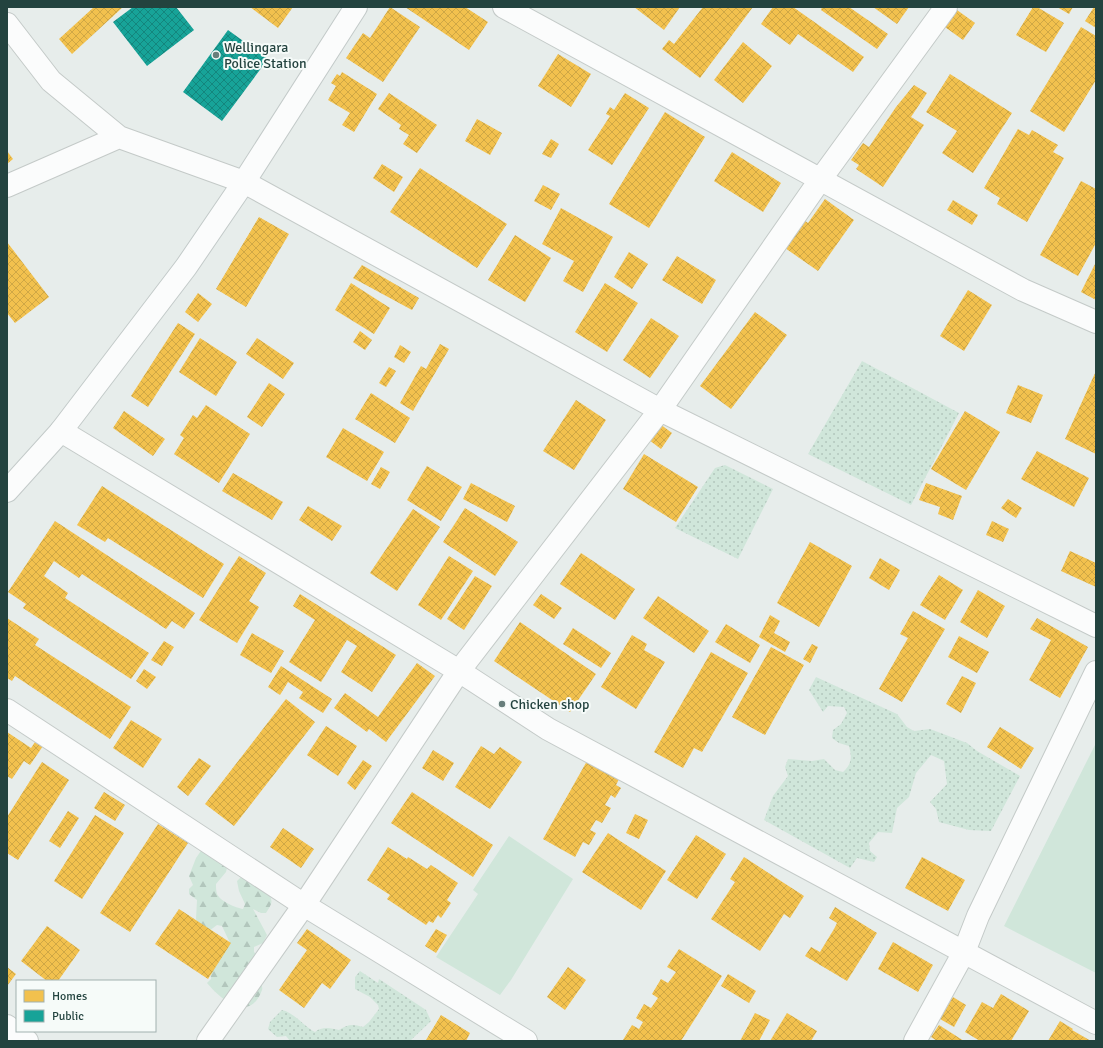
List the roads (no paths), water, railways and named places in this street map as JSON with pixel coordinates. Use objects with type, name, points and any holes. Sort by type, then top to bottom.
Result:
[{"type":"street","points":[[7,491],[61,431],[186,267],[244,182],[356,7]]},
{"type":"street","points":[[504,7],[1023,290],[1096,322]]},
{"type":"street","points":[[208,1041],[304,905],[459,671],[660,410],[820,180],[946,7]]},
{"type":"street","points":[[7,24],[51,81],[119,137],[244,182],[660,410],[1096,626]]},
{"type":"street","points":[[7,186],[119,137]]},
{"type":"street","points":[[61,431],[459,671],[548,729],[1096,1023]]},
{"type":"street","points":[[916,1041],[964,952],[978,916],[1096,672]]},
{"type":"street","points":[[7,710],[304,905],[526,1041]]},
{"type":"street","points":[[7,1026],[27,1041]]},
{"type":"place","name":"Wellingara Police Station","points":[[216,55]]},
{"type":"place","name":"Chicken shop","points":[[502,704]]}]
